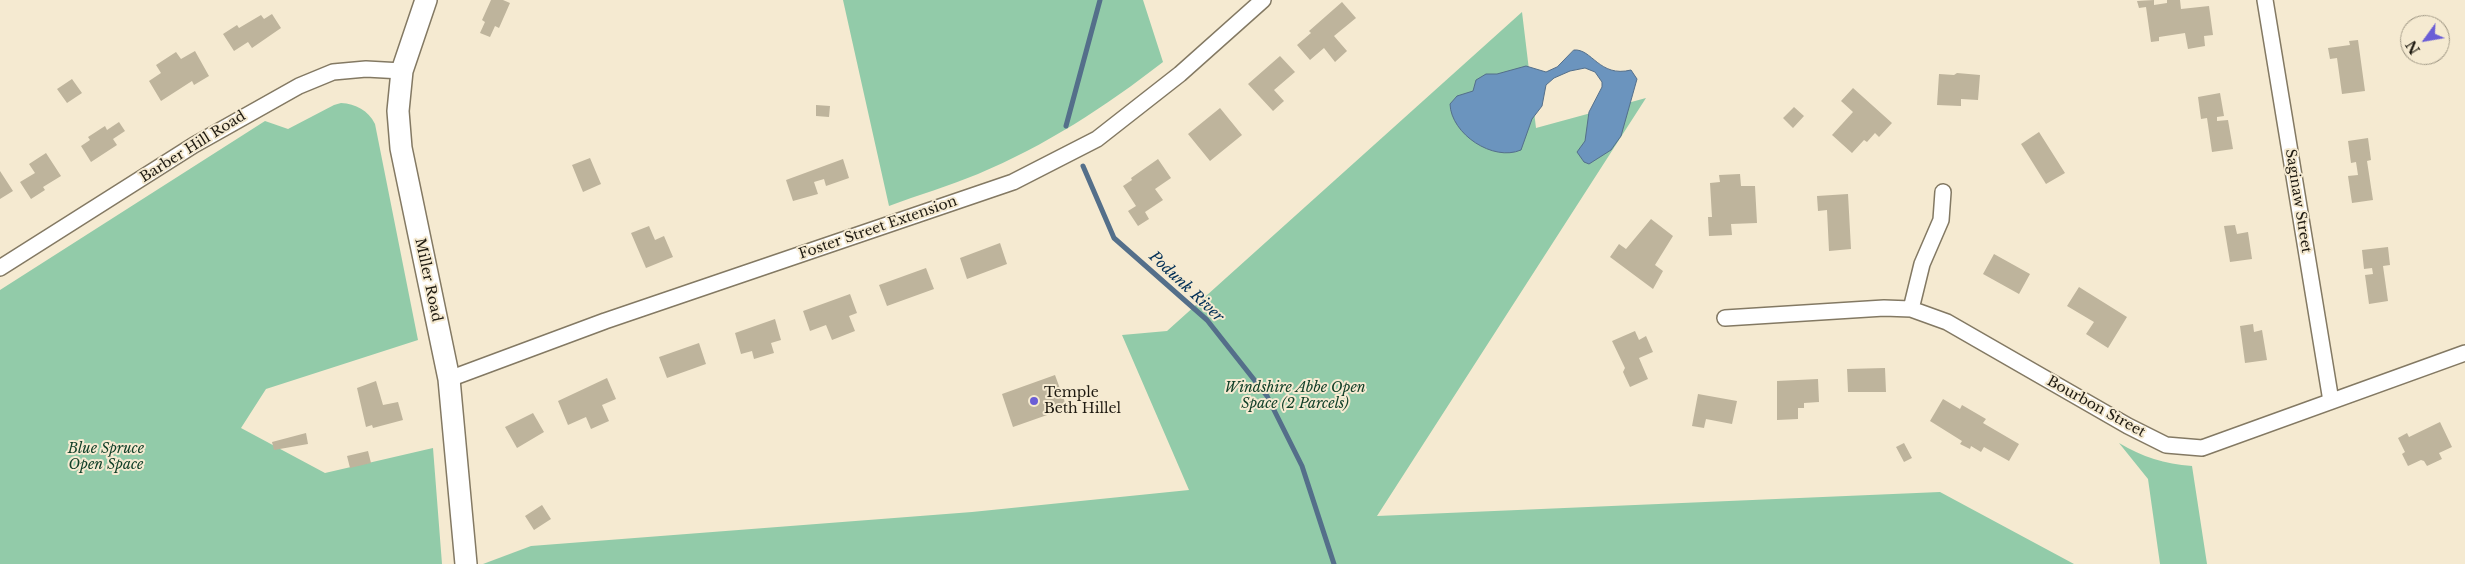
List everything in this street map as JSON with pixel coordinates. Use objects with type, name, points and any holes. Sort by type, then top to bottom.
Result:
[{"type":"street","name":"Miller Road","points":[[426,0],[402,71],[398,110],[401,148],[449,379],[466,564]]},
{"type":"street","name":"Foster Street Extension","points":[[449,379],[605,321],[1013,182],[1096,139],[1180,74],[1263,0]]},
{"type":"street","name":"Saginaw Street","points":[[2265,0],[2331,401]]},
{"type":"street","name":"Barber Hill Road","points":[[0,268],[194,145],[299,86],[333,72],[366,69],[402,71]]},
{"type":"street","points":[[1911,309],[1922,264],[1941,220],[1943,192]]},
{"type":"street","name":"Bourbon Street","points":[[1725,318],[1884,308],[1911,309],[1947,322],[2128,426],[2166,445],[2202,448],[2465,352]]},
{"type":"green space","points":[[843,0],[1143,0],[1163,62],[1097,110],[1027,151],[967,178],[889,206]]},
{"type":"green space","name":"Windshire Abbe Open Space (2 Parcels)","points":[[1522,12],[1536,128],[1646,98],[1377,516],[1940,492],[2074,564],[483,564],[531,546],[972,512],[1189,490],[1122,335],[1167,331]]},
{"type":"green space","name":"Blue Spruce Open Space","points":[[341,103],[352,105],[365,111],[375,124],[418,340],[266,389],[241,428],[325,473],[433,448],[442,564],[0,564],[0,290],[265,121],[288,129]]},
{"type":"green space","points":[[2119,443],[2154,459],[2172,464],[2192,466],[2207,564],[2160,564],[2148,479]]},
{"type":"water","points":[[1574,50],[1586,53],[1611,70],[1631,70],[1637,79],[1621,136],[1611,150],[1589,164],[1584,162],[1577,152],[1585,141],[1589,112],[1602,87],[1602,82],[1595,72],[1585,68],[1570,71],[1554,78],[1546,85],[1542,106],[1532,119],[1521,150],[1510,153],[1486,149],[1475,143],[1458,126],[1452,115],[1450,104],[1457,96],[1473,91],[1476,80],[1486,74],[1497,74],[1526,66],[1546,72],[1557,67]]},
{"type":"building","points":[[491,0],[503,0],[510,3],[499,28],[495,26],[490,37],[480,33],[485,22],[482,20]]},
{"type":"building","points":[[2154,0],[2154,5],[2167,3],[2167,0],[2180,0],[2181,9],[2209,6],[2213,35],[2204,36],[2205,46],[2188,49],[2185,33],[2159,37],[2159,41],[2151,42],[2146,7],[2139,8],[2137,1]]},
{"type":"building","points":[[1342,2],[1356,18],[1334,36],[1347,51],[1335,62],[1324,48],[1310,60],[1297,45],[1311,33],[1309,31]]},
{"type":"building","points":[[272,14],[281,28],[252,48],[248,42],[234,51],[223,34],[237,25],[239,28],[261,15],[264,19]]},
{"type":"building","points":[[2358,40],[2365,91],[2342,94],[2337,58],[2330,59],[2328,48],[2350,45],[2349,41]]},
{"type":"building","points":[[195,51],[209,76],[194,85],[192,81],[161,101],[149,81],[161,73],[156,65],[176,52],[181,59]]},
{"type":"building","points":[[1280,56],[1295,72],[1274,90],[1284,101],[1273,111],[1248,84]]},
{"type":"building","points":[[1957,73],[1980,75],[1978,100],[1961,99],[1961,106],[1937,105],[1939,74],[1954,75]]},
{"type":"building","points":[[72,79],[82,93],[67,103],[57,89]]},
{"type":"building","points":[[1853,88],[1892,123],[1879,137],[1875,133],[1867,142],[1864,140],[1852,153],[1832,135],[1853,112],[1841,101]]},
{"type":"building","points":[[2220,93],[2224,116],[2217,117],[2217,121],[2228,120],[2233,149],[2212,152],[2207,118],[2201,119],[2198,97]]},
{"type":"building","points":[[816,105],[830,106],[829,117],[816,116]]},
{"type":"building","points":[[1794,107],[1804,116],[1793,128],[1783,118]]},
{"type":"building","points":[[1220,108],[1242,135],[1210,161],[1188,134]]},
{"type":"building","points":[[119,122],[125,131],[113,139],[117,145],[91,162],[81,146],[90,140],[88,137],[105,126],[107,130]]},
{"type":"building","points":[[2039,132],[2065,173],[2046,184],[2021,144]]},
{"type":"building","points":[[2368,138],[2371,160],[2367,161],[2373,200],[2352,203],[2348,176],[2358,175],[2356,162],[2351,163],[2348,141]]},
{"type":"building","points":[[46,153],[61,176],[43,187],[45,190],[31,199],[20,182],[35,173],[29,164]]},
{"type":"building","points":[[590,158],[601,184],[583,192],[572,165]]},
{"type":"building","points":[[843,159],[849,178],[826,186],[824,179],[814,182],[818,194],[793,201],[786,180]]},
{"type":"building","points":[[1158,159],[1171,178],[1155,189],[1163,200],[1145,212],[1149,219],[1138,226],[1128,211],[1136,206],[1123,186]]},
{"type":"building","points":[[0,171],[13,191],[0,199]]},
{"type":"building","points":[[1740,174],[1741,186],[1755,186],[1757,223],[1731,224],[1732,235],[1709,236],[1708,217],[1712,217],[1710,183],[1720,182],[1719,175]]},
{"type":"building","points":[[1848,194],[1851,249],[1829,251],[1827,210],[1818,211],[1817,196]]},
{"type":"building","points":[[1651,219],[1673,236],[1655,265],[1663,271],[1653,289],[1610,257],[1619,244],[1626,249]]},
{"type":"building","points":[[2235,225],[2237,234],[2248,232],[2252,259],[2230,262],[2224,226]]},
{"type":"building","points":[[649,226],[655,240],[664,236],[673,257],[646,268],[631,233]]},
{"type":"building","points":[[1000,243],[1007,264],[967,279],[960,258]]},
{"type":"building","points":[[2388,247],[2390,265],[2383,266],[2388,301],[2369,304],[2365,275],[2373,274],[2372,268],[2364,269],[2362,250]]},
{"type":"building","points":[[1994,254],[2030,274],[2019,294],[1983,274]]},
{"type":"building","points":[[926,268],[934,289],[887,306],[879,285]]},
{"type":"building","points":[[2079,287],[2127,317],[2108,348],[2086,334],[2094,322],[2067,306]]},
{"type":"building","points":[[850,294],[857,313],[849,316],[855,331],[832,340],[826,325],[810,331],[803,311]]},
{"type":"building","points":[[775,319],[781,340],[771,343],[774,353],[754,359],[752,351],[741,354],[735,333]]},
{"type":"building","points":[[2253,324],[2254,332],[2262,330],[2267,360],[2245,363],[2240,326]]},
{"type":"building","points":[[1635,331],[1639,340],[1646,336],[1653,352],[1639,358],[1648,379],[1630,387],[1623,372],[1625,368],[1612,341]]},
{"type":"building","points":[[699,343],[706,364],[667,378],[659,357]]},
{"type":"building","points":[[1885,368],[1886,392],[1848,392],[1847,369]]},
{"type":"building","name":"Temple Beth Hillel","points":[[1055,375],[1067,408],[1013,427],[1002,394]]},
{"type":"building","points":[[607,378],[616,399],[602,405],[609,421],[591,429],[586,417],[568,425],[558,401]]},
{"type":"building","points":[[1818,379],[1819,402],[1804,403],[1804,408],[1798,408],[1798,419],[1777,420],[1777,381]]},
{"type":"building","points":[[376,381],[383,405],[398,402],[403,420],[373,428],[372,425],[366,427],[357,388]]},
{"type":"building","points":[[1698,394],[1737,401],[1732,424],[1706,419],[1704,428],[1692,426]]},
{"type":"building","points":[[1943,399],[1960,409],[1962,405],[1986,419],[1983,423],[2019,444],[2009,461],[1984,447],[1981,452],[1971,446],[1970,449],[1960,444],[1962,441],[1930,421]]},
{"type":"building","points":[[533,413],[544,432],[517,448],[505,427]]},
{"type":"building","points":[[2440,422],[2452,447],[2439,453],[2442,459],[2427,466],[2421,460],[2408,466],[2402,454],[2405,452],[2398,438],[2407,433],[2409,437]]},
{"type":"building","points":[[306,433],[308,444],[274,450],[272,442]]},
{"type":"building","points":[[1904,443],[1912,458],[1904,462],[1896,447]]},
{"type":"building","points":[[368,451],[371,463],[350,468],[347,456]]},
{"type":"building","points":[[542,505],[551,519],[534,530],[525,516]]},
{"type":"waterway","name":"Podunk River","points":[[1066,126],[1100,0]]},
{"type":"waterway","name":"Podunk River","points":[[1083,166],[1114,238],[1207,320],[1267,396],[1302,466],[1334,564]]},
{"type":"place","name":"Temple Beth Hillel","points":[[1034,401]]}]
